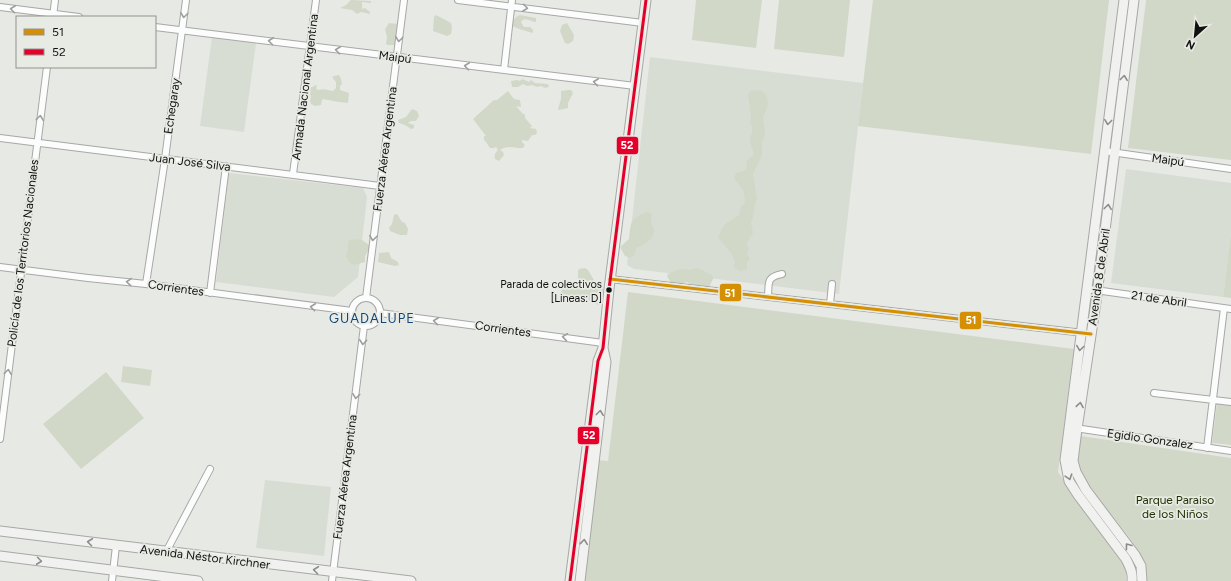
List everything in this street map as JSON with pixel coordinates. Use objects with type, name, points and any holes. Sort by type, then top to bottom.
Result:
[{"type":"main road","points":[[570,581],[598,361],[603,345],[610,279],[646,0]]},
{"type":"main road","name":"Avenida 8 de Abril","points":[[1087,334],[1088,289],[1124,0]]},
{"type":"main road","name":"Avenida 8 de Abril","points":[[1132,581],[1130,567],[1126,560],[1069,481],[1065,460],[1073,428],[1087,334],[1098,290],[1134,0]]},
{"type":"main road","points":[[580,581],[606,362],[603,345]]},
{"type":"main road","name":"Avenida 8 de Abril","points":[[1073,428],[1073,461],[1076,472],[1086,490],[1135,555],[1141,566],[1142,581]]},
{"type":"main road","name":"Avenida Néstor Kirchner","points":[[0,531],[166,552],[333,576],[410,581]]},
{"type":"main road","name":"Avenida Néstor Kirchner","points":[[0,556],[198,581]]},
{"type":"street","points":[[53,15],[55,0]]},
{"type":"street","name":"Echegaray","points":[[146,284],[165,159],[186,0]]},
{"type":"street","name":"Armada Nacional Argentina","points":[[293,174],[316,0]]},
{"type":"street","name":"Fuerza Aérea Argentina","points":[[366,298],[404,0]]},
{"type":"street","points":[[458,0],[512,3],[643,23]]},
{"type":"street","points":[[504,70],[512,3]]},
{"type":"street","points":[[0,7],[66,16]]},
{"type":"street","name":"Maipú","points":[[156,27],[635,86]]},
{"type":"street","name":"Policía de los Territorios Nacionales","points":[[0,439],[1,419],[47,68]]},
{"type":"street","name":"Juan José Silva","points":[[0,138],[380,186]]},
{"type":"street","name":"Maipú","points":[[1104,151],[1231,169]]},
{"type":"street","points":[[210,293],[226,166]]},
{"type":"street","name":"Corrientes","points":[[0,267],[146,284],[352,311]]},
{"type":"street","points":[[768,297],[769,280],[773,276],[782,274]]},
{"type":"street","points":[[610,279],[1087,334]]},
{"type":"street","points":[[830,304],[832,284]]},
{"type":"street","name":"21 de Abril","points":[[1088,289],[1231,309]]},
{"type":"street","points":[[366,298],[376,303],[379,307],[380,313],[375,323],[364,326],[353,318],[352,311],[356,302],[366,298]]},
{"type":"street","points":[[1207,448],[1224,308]]},
{"type":"street","name":"Corrientes","points":[[380,313],[603,345]]},
{"type":"street","name":"Fuerza Aérea Argentina","points":[[333,576],[364,326]]},
{"type":"street","points":[[1154,393],[1231,402]]},
{"type":"street","name":"Egidio Gonzalez","points":[[1073,428],[1231,451]]},
{"type":"street","points":[[166,552],[210,469]]},
{"type":"street","points":[[112,581],[116,546]]},
{"type":"shaded area","points":[[212,37],[256,43],[244,132],[200,126]]},
{"type":"shaded area","points":[[650,57],[863,83],[839,294],[634,269],[627,265]]},
{"type":"shaded area","points":[[1126,169],[1231,183],[1231,232],[1223,297],[1111,283]]},
{"type":"shaded area","points":[[229,173],[363,188],[367,197],[358,277],[334,297],[216,282]]},
{"type":"shaded area","points":[[265,480],[331,487],[324,556],[256,548]]},
{"type":"green space","points":[[351,0],[371,1],[371,3],[362,2],[362,9],[365,8],[370,12],[370,14],[361,12],[357,14],[352,10],[340,8]]},
{"type":"green space","points":[[696,0],[762,0],[756,48],[692,40]]},
{"type":"green space","points":[[779,0],[850,0],[844,57],[774,49]]},
{"type":"green space","points":[[873,0],[1109,0],[1091,154],[858,126]]},
{"type":"green space","points":[[1146,0],[1231,0],[1231,160],[1128,148]]},
{"type":"green space","points":[[436,15],[451,23],[451,34],[447,36],[433,31],[434,17]]},
{"type":"green space","points":[[520,15],[536,18],[536,22],[524,19],[521,22],[524,27],[530,27],[533,30],[532,33],[511,25],[514,19]]},
{"type":"green space","points":[[389,23],[398,24],[399,27],[396,31],[400,35],[398,45],[386,44],[387,37],[385,29]]},
{"type":"green space","points":[[567,23],[574,35],[573,41],[568,44],[565,43],[560,31],[562,25]]},
{"type":"green space","points":[[339,75],[342,84],[340,86],[340,90],[349,93],[348,103],[323,99],[321,105],[315,106],[311,104],[311,91],[309,90],[311,87],[315,85],[317,86],[316,89],[319,90],[323,89],[333,91],[336,88],[336,82],[332,77]]},
{"type":"green space","points":[[522,79],[529,82],[531,80],[535,83],[548,84],[549,87],[545,88],[532,85],[527,86],[523,84],[518,87],[512,87],[511,81],[520,81]]},
{"type":"green space","points":[[571,90],[573,93],[568,103],[568,108],[559,110],[561,91]]},
{"type":"green space","points":[[508,91],[514,99],[520,100],[521,107],[516,106],[525,115],[525,118],[532,126],[530,128],[536,129],[537,133],[532,135],[528,141],[522,140],[525,145],[523,148],[509,147],[500,150],[504,155],[499,161],[495,159],[495,154],[498,150],[496,147],[490,148],[484,140],[484,136],[486,136],[473,119],[494,100],[497,100]]},
{"type":"green space","points":[[750,91],[762,91],[766,95],[768,102],[763,117],[765,135],[762,142],[762,155],[753,174],[757,198],[751,223],[753,233],[746,244],[749,248],[747,254],[750,259],[747,262],[747,269],[741,271],[735,269],[735,262],[731,253],[718,238],[726,223],[739,215],[741,207],[745,202],[744,191],[734,178],[736,173],[746,170],[747,160],[754,155],[750,142],[752,126],[750,123],[751,113],[748,95]]},
{"type":"green space","points":[[412,109],[417,111],[419,116],[416,121],[411,121],[408,123],[414,125],[414,128],[411,129],[399,123],[398,120],[406,117]]},
{"type":"green space","points":[[648,212],[652,214],[651,224],[654,229],[653,236],[651,239],[636,248],[635,254],[631,258],[625,256],[620,247],[629,239],[632,222],[637,216]]},
{"type":"green space","points":[[397,214],[408,229],[407,235],[400,235],[390,231],[389,228],[392,224],[394,215]]},
{"type":"green space","points":[[1231,232],[1231,298],[1223,297]]},
{"type":"green space","points":[[349,240],[362,240],[369,245],[369,249],[365,256],[365,262],[354,265],[349,262],[346,256]]},
{"type":"green space","points":[[389,252],[391,258],[398,262],[399,265],[395,266],[378,262],[379,253]]},
{"type":"green space","points":[[585,268],[588,270],[597,285],[602,288],[605,293],[603,301],[598,305],[582,296],[572,299],[560,293],[565,286],[580,285],[581,282],[578,278],[578,271],[579,269]]},
{"type":"green space","points":[[697,268],[713,276],[709,287],[694,287],[687,282],[678,285],[671,283],[667,276],[668,274],[679,269],[689,270]]},
{"type":"green space","points":[[628,292],[1074,349],[1058,472],[1126,568],[1126,581],[583,581],[597,460],[608,461]]},
{"type":"green space","points":[[123,366],[152,370],[150,386],[121,382]]},
{"type":"green space","points":[[106,372],[144,418],[81,469],[43,424]]},
{"type":"green space","points":[[1217,403],[1231,405],[1231,445],[1212,443]]},
{"type":"green space","name":"Parque Paraiso de los Niños","points":[[1081,436],[1231,458],[1231,581],[1146,581],[1145,568],[1140,555],[1122,528],[1091,489],[1080,469],[1078,462],[1078,451]]},
{"type":"transit line","name":"52","points":[[570,581],[598,361],[603,348],[609,289],[646,0]]},
{"type":"transit line","name":"51","points":[[610,279],[1091,334]]},
{"type":"place","name":"Parada de colectivos [Lineas: D]","points":[[609,290]]},
{"type":"district","name":"GUADALUPE","points":[[372,318]]}]
